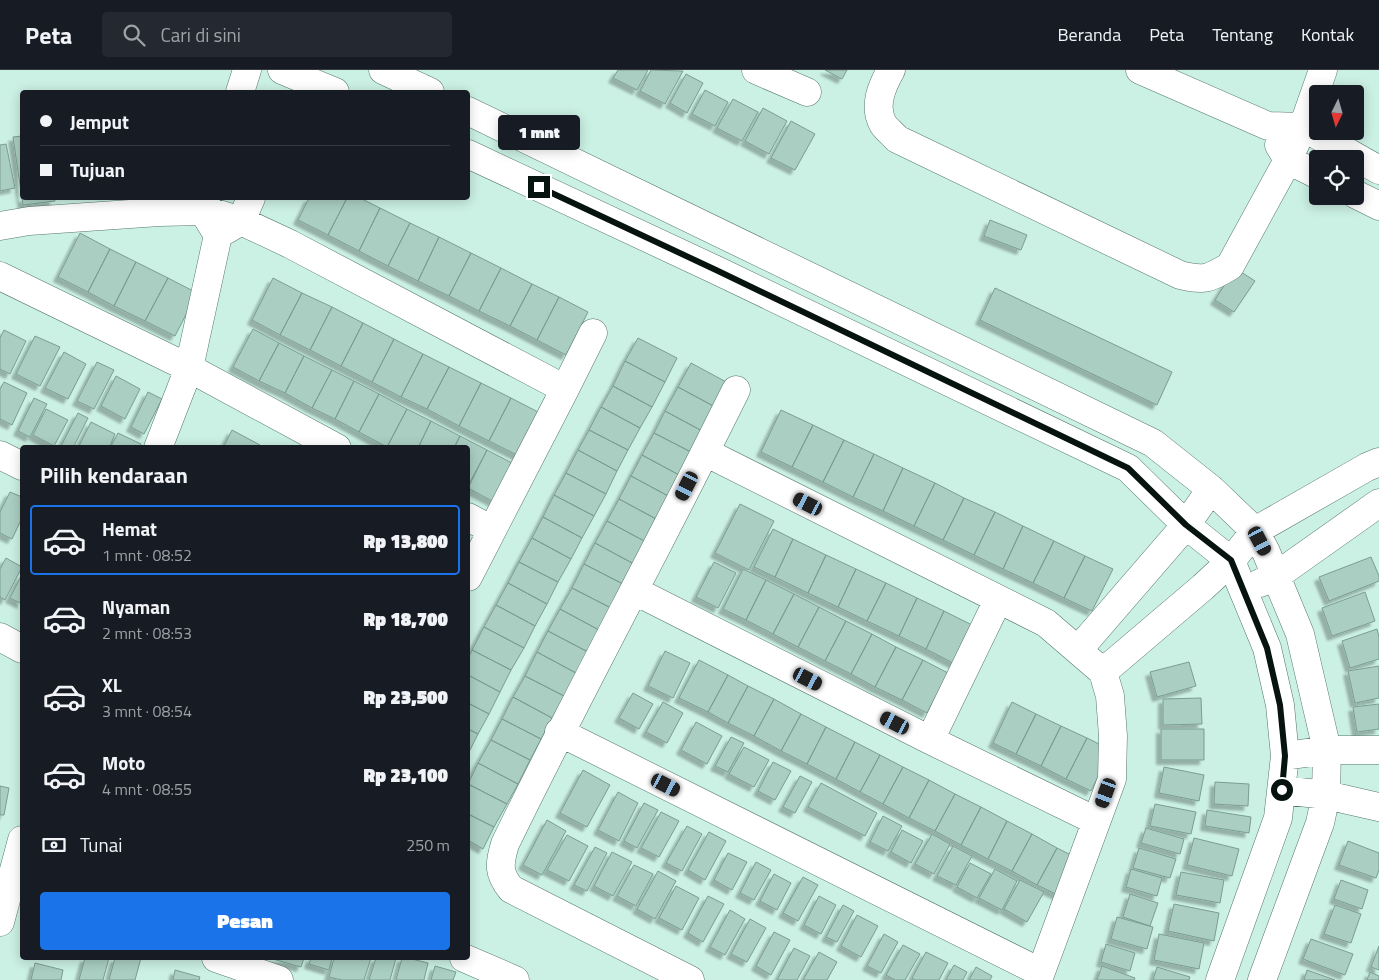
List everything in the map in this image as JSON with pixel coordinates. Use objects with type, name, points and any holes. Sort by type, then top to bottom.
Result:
[{"type":"street","points":[[241,90],[247,70]]},
{"type":"street","points":[[383,70],[426,90]]},
{"type":"street","points":[[756,70],[807,92]]},
{"type":"street","points":[[891,70],[884,83],[878,104],[883,124],[897,139],[1180,275],[1197,280],[1213,276],[1230,266],[1288,160],[1303,127],[1323,70]]},
{"type":"street","points":[[1140,70],[1268,126],[1303,127],[1379,170]]},
{"type":"street","points":[[296,77],[330,90]]},
{"type":"street","points":[[470,112],[1153,443],[1211,489],[1255,531],[1266,552],[1300,634],[1327,750],[1326,795],[1320,823],[1262,980]]},
{"type":"street","points":[[1268,126],[1288,160],[1309,170]]},
{"type":"street","points":[[470,155],[716,270],[1128,468],[1186,525],[1231,560],[1267,648],[1280,705],[1285,756],[1278,818],[1220,980]]},
{"type":"street","points":[[1364,198],[1379,206]]},
{"type":"street","points":[[159,445],[189,368],[218,234],[206,204]]},
{"type":"street","points":[[0,226],[29,221],[159,212],[206,204],[246,209],[290,244],[565,389]]},
{"type":"street","points":[[218,234],[246,209]]},
{"type":"street","points":[[716,270],[732,238]]},
{"type":"street","points":[[0,276],[189,368],[331,445]]},
{"type":"street","points":[[470,573],[593,333]]},
{"type":"street","points":[[690,980],[511,889],[502,877],[500,861],[504,844],[560,732],[635,591],[736,390]]},
{"type":"street","points":[[560,732],[1039,976],[1112,779],[1114,736],[1110,696],[1103,672],[1046,623],[704,452]]},
{"type":"street","points":[[0,455],[20,465]]},
{"type":"street","points":[[1103,672],[1203,587],[1231,560],[1255,531],[1379,462]]},
{"type":"street","points":[[1078,650],[1186,525],[1211,489]]},
{"type":"street","points":[[1244,591],[1276,576],[1379,504]]},
{"type":"street","points":[[470,518],[492,530]]},
{"type":"street","points":[[635,591],[930,740],[1096,821]]},
{"type":"street","points":[[930,740],[998,600]]},
{"type":"street","points":[[0,637],[20,648]]},
{"type":"street","points":[[1285,756],[1327,750],[1379,750]]},
{"type":"street","points":[[1282,790],[1326,795],[1379,807]]},
{"type":"street","points":[[0,922],[20,847]]},
{"type":"street","points":[[222,960],[279,980]]},
{"type":"street","points":[[469,960],[515,980]]},
{"type":"building","points":[[618,70],[648,70],[637,90],[613,78]]},
{"type":"building","points":[[651,70],[683,71],[665,104],[640,91]]},
{"type":"building","points":[[825,70],[847,70],[842,79]]},
{"type":"building","points":[[686,74],[703,83],[687,113],[670,103]]},
{"type":"building","points":[[705,90],[728,102],[715,126],[692,114]]},
{"type":"building","points":[[733,99],[758,112],[742,141],[717,128]]},
{"type":"building","points":[[763,108],[787,121],[769,154],[745,141]]},
{"type":"building","points":[[791,121],[815,134],[795,170],[771,158]]},
{"type":"building","points":[[20,136],[20,185],[13,137]]},
{"type":"building","points":[[6,144],[15,188],[0,191],[0,145]]},
{"type":"building","points":[[22,200],[55,201],[23,205]]},
{"type":"building","points":[[308,200],[346,200],[328,235],[298,220]]},
{"type":"building","points":[[346,200],[364,200],[380,208],[359,251],[328,235]]},
{"type":"building","points":[[380,208],[410,223],[388,266],[359,251]]},
{"type":"building","points":[[990,220],[1027,235],[1021,250],[984,236]]},
{"type":"building","points":[[410,223],[439,237],[418,281],[388,266]]},
{"type":"building","points":[[80,233],[110,249],[88,292],[58,277]]},
{"type":"building","points":[[439,237],[471,253],[449,296],[418,281]]},
{"type":"building","points":[[110,249],[136,262],[114,306],[88,292]]},
{"type":"building","points":[[471,253],[501,268],[479,311],[449,296]]},
{"type":"building","points":[[136,262],[168,278],[145,321],[114,306]]},
{"type":"building","points":[[501,268],[532,284],[510,326],[479,311]]},
{"type":"building","points":[[1235,268],[1255,281],[1234,312],[1215,300]]},
{"type":"building","points":[[168,278],[197,293],[175,336],[145,321]]},
{"type":"building","points":[[273,278],[302,293],[280,335],[252,320]]},
{"type":"building","points":[[532,284],[559,297],[537,340],[510,326]]},
{"type":"building","points":[[995,288],[1172,372],[1157,405],[980,320]]},
{"type":"building","points":[[302,293],[332,307],[310,350],[280,335]]},
{"type":"building","points":[[559,297],[588,312],[566,355],[537,340]]},
{"type":"building","points":[[332,307],[363,323],[341,366],[310,350]]},
{"type":"building","points":[[363,323],[394,339],[372,382],[341,366]]},
{"type":"building","points":[[253,329],[279,343],[259,381],[233,367]]},
{"type":"building","points":[[4,330],[26,341],[10,374],[0,369],[0,338]]},
{"type":"building","points":[[35,336],[60,347],[40,386],[16,374]]},
{"type":"building","points":[[638,338],[677,358],[665,382],[625,361]]},
{"type":"building","points":[[394,339],[423,354],[401,397],[372,382]]},
{"type":"building","points":[[279,343],[304,356],[285,393],[259,381]]},
{"type":"building","points":[[64,352],[86,364],[68,399],[45,388]]},
{"type":"building","points":[[423,354],[449,367],[427,409],[401,397]]},
{"type":"building","points":[[304,356],[332,370],[312,408],[285,393]]},
{"type":"building","points":[[625,361],[665,382],[652,407],[613,386]]},
{"type":"building","points":[[97,362],[114,370],[94,409],[77,401]]},
{"type":"building","points":[[691,363],[730,384],[717,408],[678,387]]},
{"type":"building","points":[[449,367],[481,383],[459,426],[427,409]]},
{"type":"building","points":[[332,370],[354,381],[335,419],[312,408]]},
{"type":"building","points":[[116,376],[140,389],[125,419],[101,406]]},
{"type":"building","points":[[354,381],[379,394],[359,432],[335,419]]},
{"type":"building","points":[[4,382],[27,393],[12,425],[0,419],[0,389]]},
{"type":"building","points":[[481,383],[511,398],[489,441],[459,426]]},
{"type":"building","points":[[613,386],[652,407],[640,428],[601,407]]},
{"type":"building","points":[[678,387],[717,408],[704,432],[665,411]]},
{"type":"building","points":[[148,392],[162,399],[144,434],[131,427]]},
{"type":"building","points":[[379,394],[407,409],[388,445],[383,445],[359,432]]},
{"type":"building","points":[[34,398],[47,404],[30,437],[18,431]]},
{"type":"building","points":[[511,398],[540,413],[519,456],[489,441]]},
{"type":"building","points":[[601,407],[640,428],[628,450],[589,430]]},
{"type":"building","points":[[46,409],[68,420],[55,445],[33,435]]},
{"type":"building","points":[[407,409],[431,421],[419,445],[388,445]]},
{"type":"building","points":[[781,410],[813,425],[792,467],[761,452]]},
{"type":"building","points":[[665,411],[704,432],[693,453],[654,433]]},
{"type":"building","points":[[78,413],[88,418],[74,445],[62,445]]},
{"type":"building","points":[[431,421],[460,436],[456,445],[419,445]]},
{"type":"building","points":[[91,422],[115,434],[110,445],[80,445]]},
{"type":"building","points":[[813,425],[844,440],[823,482],[792,467]]},
{"type":"building","points":[[232,430],[260,445],[224,445]]},
{"type":"building","points":[[589,430],[628,450],[617,471],[578,450]]},
{"type":"building","points":[[118,433],[141,444],[140,445],[112,445]]},
{"type":"building","points":[[654,433],[693,453],[681,476],[642,455]]},
{"type":"building","points":[[460,436],[487,450],[470,482],[470,445],[456,445]]},
{"type":"building","points":[[844,440],[874,454],[853,497],[823,482]]},
{"type":"building","points":[[487,450],[514,464],[494,502],[470,489],[470,484]]},
{"type":"building","points":[[578,450],[617,471],[606,494],[566,473]]},
{"type":"building","points":[[874,454],[903,468],[883,511],[853,497]]},
{"type":"building","points":[[642,455],[681,476],[670,497],[631,476]]},
{"type":"building","points":[[903,468],[935,483],[914,526],[883,511]]},
{"type":"building","points":[[566,473],[606,494],[594,516],[554,495]]},
{"type":"building","points":[[631,476],[670,497],[658,520],[619,499]]},
{"type":"building","points":[[935,483],[964,498],[943,540],[914,526]]},
{"type":"building","points":[[10,492],[20,496],[20,522],[12,539],[0,533],[0,512]]},
{"type":"building","points":[[554,495],[594,516],[582,538],[543,517]]},
{"type":"building","points":[[964,498],[995,512],[974,555],[943,540]]},
{"type":"building","points":[[619,499],[658,520],[646,542],[607,521]]},
{"type":"building","points":[[740,504],[774,521],[749,570],[715,553]]},
{"type":"building","points":[[995,512],[1023,526],[1003,569],[974,555]]},
{"type":"building","points":[[543,517],[582,538],[571,559],[532,538]]},
{"type":"building","points":[[607,521],[646,542],[634,564],[595,543]]},
{"type":"building","points":[[1023,526],[1054,541],[1033,583],[1003,569]]},
{"type":"building","points":[[773,529],[793,539],[775,577],[754,567]]},
{"type":"building","points":[[532,538],[571,559],[558,582],[519,562]]},
{"type":"building","points":[[793,539],[826,555],[808,593],[775,577]]},
{"type":"building","points":[[1054,541],[1085,556],[1064,598],[1033,583]]},
{"type":"building","points":[[595,543],[634,564],[623,584],[584,564]]},
{"type":"building","points":[[826,555],[856,569],[838,607],[808,593]]},
{"type":"building","points":[[1085,556],[1113,569],[1092,611],[1064,598]]},
{"type":"building","points":[[1371,557],[1379,576],[1379,581],[1329,601],[1319,577]]},
{"type":"building","points":[[6,558],[20,566],[20,571],[5,600],[0,597],[0,569]]},
{"type":"building","points":[[519,562],[558,582],[547,604],[508,583]]},
{"type":"building","points":[[714,562],[736,573],[718,608],[696,597]]},
{"type":"building","points":[[584,564],[623,584],[611,608],[572,588]]},
{"type":"building","points":[[743,569],[766,580],[746,620],[723,609]]},
{"type":"building","points":[[856,569],[886,583],[867,621],[838,607]]},
{"type":"building","points":[[20,578],[20,603],[10,598]]},
{"type":"building","points":[[766,580],[794,594],[773,634],[746,620]]},
{"type":"building","points":[[508,583],[547,604],[535,626],[496,605]]},
{"type":"building","points":[[886,583],[917,598],[899,636],[867,621]]},
{"type":"building","points":[[572,588],[611,608],[599,630],[560,609]]},
{"type":"building","points":[[1365,592],[1375,621],[1332,636],[1322,608]]},
{"type":"building","points":[[794,594],[819,607],[798,647],[773,634]]},
{"type":"building","points":[[917,598],[944,611],[926,649],[899,636]]},
{"type":"building","points":[[496,605],[535,626],[524,648],[484,627]]},
{"type":"building","points":[[819,607],[846,621],[825,661],[798,647]]},
{"type":"building","points":[[560,609],[599,630],[588,652],[548,631]]},
{"type":"building","points":[[944,611],[974,626],[955,664],[926,649]]},
{"type":"building","points":[[846,621],[872,634],[851,674],[825,661]]},
{"type":"building","points":[[484,627],[524,648],[511,670],[472,650]]},
{"type":"building","points":[[1377,629],[1379,659],[1350,668],[1342,641]]},
{"type":"building","points":[[548,631],[588,652],[576,673],[537,652]]},
{"type":"building","points":[[872,634],[896,647],[875,687],[851,674]]},
{"type":"building","points":[[896,647],[923,660],[902,700],[875,687]]},
{"type":"building","points":[[472,650],[511,670],[500,692],[470,676],[470,654]]},
{"type":"building","points":[[665,651],[690,663],[673,698],[648,686]]},
{"type":"building","points":[[537,652],[576,673],[564,696],[525,676]]},
{"type":"building","points":[[699,660],[728,675],[708,712],[679,698]]},
{"type":"building","points":[[923,660],[948,673],[927,713],[902,700]]},
{"type":"building","points":[[1189,662],[1196,686],[1157,697],[1150,672]]},
{"type":"building","points":[[1379,666],[1379,698],[1355,703],[1348,671]]},
{"type":"building","points":[[728,675],[748,686],[728,723],[708,712]]},
{"type":"building","points":[[470,676],[500,692],[489,714],[470,704]]},
{"type":"building","points":[[525,676],[564,696],[552,718],[513,697]]},
{"type":"building","points":[[748,686],[774,699],[754,736],[728,723]]},
{"type":"building","points":[[633,693],[653,704],[639,729],[619,718]]},
{"type":"building","points":[[513,697],[552,718],[541,739],[502,719]]},
{"type":"building","points":[[1201,698],[1202,724],[1163,725],[1163,699]]},
{"type":"building","points":[[774,699],[801,714],[781,751],[754,736]]},
{"type":"building","points":[[663,702],[683,713],[667,743],[646,732]]},
{"type":"building","points":[[1012,702],[1036,714],[1016,754],[993,743]]},
{"type":"building","points":[[470,704],[489,714],[478,734],[470,730]]},
{"type":"building","points":[[1379,704],[1379,729],[1357,732],[1353,707]]},
{"type":"building","points":[[801,714],[826,727],[807,764],[781,751]]},
{"type":"building","points":[[1036,714],[1061,726],[1041,766],[1016,754]]},
{"type":"building","points":[[502,719],[541,739],[530,760],[491,740]]},
{"type":"building","points":[[696,722],[722,736],[707,764],[681,750]]},
{"type":"building","points":[[1061,726],[1087,738],[1066,779],[1041,766]]},
{"type":"building","points":[[826,727],[855,742],[836,779],[807,764]]},
{"type":"building","points":[[1161,729],[1204,729],[1204,760],[1161,760]]},
{"type":"building","points":[[470,730],[478,734],[470,750]]},
{"type":"building","points":[[731,737],[744,743],[728,772],[715,766]]},
{"type":"building","points":[[1087,738],[1111,750],[1091,791],[1066,779]]},
{"type":"building","points":[[491,740],[530,760],[518,784],[478,763]]},
{"type":"building","points":[[855,742],[880,755],[860,792],[836,779]]},
{"type":"building","points":[[744,747],[769,760],[754,787],[729,774]]},
{"type":"building","points":[[880,755],[903,767],[883,804],[860,792]]},
{"type":"building","points":[[773,762],[791,771],[775,800],[758,791]]},
{"type":"building","points":[[478,763],[518,784],[507,804],[470,785],[470,780]]},
{"type":"building","points":[[903,767],[929,780],[909,818],[883,804]]},
{"type":"building","points":[[1164,767],[1204,775],[1199,801],[1159,793]]},
{"type":"building","points":[[583,770],[610,785],[587,827],[560,813]]},
{"type":"building","points":[[800,776],[812,782],[795,813],[783,807]]},
{"type":"building","points":[[929,780],[955,794],[935,831],[909,818]]},
{"type":"building","points":[[1215,782],[1249,784],[1248,806],[1214,804]]},
{"type":"building","points":[[821,783],[877,813],[865,836],[808,807]]},
{"type":"building","points":[[470,785],[507,804],[494,827],[470,815]]},
{"type":"building","points":[[0,786],[9,788],[4,815],[0,815]]},
{"type":"building","points":[[618,792],[638,803],[619,841],[598,830]]},
{"type":"building","points":[[955,794],[981,807],[961,845],[935,831]]},
{"type":"building","points":[[644,803],[658,810],[637,848],[624,841]]},
{"type":"building","points":[[1155,804],[1196,812],[1191,834],[1150,826]]},
{"type":"building","points":[[981,807],[1007,821],[988,859],[961,845]]},
{"type":"building","points":[[1207,810],[1251,817],[1249,833],[1205,826]]},
{"type":"building","points":[[661,812],[679,821],[659,857],[641,848]]},
{"type":"building","points":[[470,815],[494,827],[483,849],[470,841]]},
{"type":"building","points":[[883,816],[902,826],[888,851],[870,842]]},
{"type":"building","points":[[547,820],[566,831],[542,875],[523,865]]},
{"type":"building","points":[[1007,821],[1032,834],[1012,871],[988,859]]},
{"type":"building","points":[[687,826],[702,834],[682,871],[666,863]]},
{"type":"building","points":[[1146,828],[1184,839],[1180,854],[1141,843]]},
{"type":"building","points":[[902,830],[923,841],[911,863],[891,852]]},
{"type":"building","points":[[709,832],[726,841],[705,880],[688,870]]},
{"type":"building","points":[[932,834],[950,844],[934,874],[915,864]]},
{"type":"building","points":[[1032,834],[1057,848],[1037,885],[1012,871]]},
{"type":"building","points":[[567,835],[588,846],[569,881],[547,870]]},
{"type":"building","points":[[1194,838],[1239,849],[1232,876],[1187,865]]},
{"type":"building","points":[[1348,841],[1379,853],[1379,870],[1376,878],[1339,865]]},
{"type":"building","points":[[953,846],[972,856],[956,885],[937,876]]},
{"type":"building","points":[[595,847],[607,853],[587,891],[574,885]]},
{"type":"building","points":[[1057,848],[1077,858],[1058,895],[1037,885]]},
{"type":"building","points":[[1139,848],[1176,859],[1170,878],[1133,868]]},
{"type":"building","points":[[612,852],[632,862],[613,896],[594,886]]},
{"type":"building","points":[[728,853],[747,862],[732,890],[714,880]]},
{"type":"building","points":[[756,862],[771,870],[754,900],[740,893]]},
{"type":"building","points":[[970,863],[991,874],[977,898],[957,887]]},
{"type":"building","points":[[634,865],[653,874],[636,906],[617,896]]},
{"type":"building","points":[[995,869],[1017,881],[1002,910],[979,898]]},
{"type":"building","points":[[1131,869],[1162,878],[1157,896],[1126,887]]},
{"type":"building","points":[[658,871],[676,881],[655,919],[637,909]]},
{"type":"building","points":[[1181,872],[1224,880],[1220,903],[1176,895]]},
{"type":"building","points":[[774,874],[791,883],[777,910],[760,901]]},
{"type":"building","points":[[803,877],[818,885],[798,921],[783,913]]},
{"type":"building","points":[[1020,880],[1044,892],[1027,922],[1004,909]]},
{"type":"building","points":[[1341,880],[1368,890],[1362,909],[1334,899]]},
{"type":"building","points":[[676,886],[699,898],[682,930],[659,918]]},
{"type":"building","points":[[1130,894],[1158,903],[1150,926],[1123,917]]},
{"type":"building","points":[[708,896],[724,904],[703,942],[688,933]]},
{"type":"building","points":[[819,896],[836,905],[821,934],[804,925]]},
{"type":"building","points":[[1174,904],[1219,913],[1214,941],[1168,931]]},
{"type":"building","points":[[843,905],[854,911],[837,942],[826,937]]},
{"type":"building","points":[[1335,905],[1361,914],[1351,943],[1324,934]]},
{"type":"building","points":[[730,910],[745,919],[725,955],[710,947]]},
{"type":"building","points":[[857,915],[878,926],[861,957],[841,946]]},
{"type":"building","points":[[1117,917],[1153,927],[1147,949],[1111,939]]},
{"type":"building","points":[[750,919],[766,928],[747,962],[731,954]]},
{"type":"building","points":[[774,932],[790,940],[771,975],[756,966]]},
{"type":"building","points":[[884,934],[898,942],[881,973],[867,966]]},
{"type":"building","points":[[1159,934],[1204,943],[1199,969],[1154,960]]},
{"type":"building","points":[[1311,939],[1353,954],[1345,975],[1303,959]]},
{"type":"building","points":[[1106,944],[1135,953],[1130,971],[1101,962]]},
{"type":"building","points":[[903,945],[920,954],[905,980],[895,980],[886,975]]},
{"type":"building","points":[[1379,946],[1379,970],[1371,967]]},
{"type":"building","points":[[794,948],[810,956],[797,980],[777,980]]},
{"type":"building","points":[[819,952],[837,962],[827,980],[803,980]]},
{"type":"building","points":[[926,952],[948,963],[939,980],[915,980],[912,978]]},
{"type":"building","points":[[84,960],[108,960],[103,980],[79,980]]},
{"type":"building","points":[[114,960],[140,960],[135,980],[109,980]]},
{"type":"building","points":[[276,960],[303,960],[301,967]]},
{"type":"building","points":[[310,960],[332,960],[329,970],[309,964]]},
{"type":"building","points":[[333,960],[370,960],[364,980],[342,980],[329,977]]},
{"type":"building","points":[[375,960],[395,960],[390,980],[369,980]]},
{"type":"building","points":[[401,960],[416,960],[428,963],[424,980],[396,980]]},
{"type":"building","points":[[35,963],[63,970],[61,980],[31,980]]},
{"type":"building","points":[[954,965],[967,972],[963,980],[946,980]]},
{"type":"building","points":[[435,966],[456,972],[453,980],[431,980]]},
{"type":"building","points":[[1102,966],[1135,978],[1134,980],[1097,980]]},
{"type":"building","points":[[976,967],[992,976],[990,980],[969,980]]},
{"type":"building","points":[[1157,967],[1190,977],[1189,980],[1153,980]]},
{"type":"building","points":[[175,970],[200,977],[199,980],[173,980]]},
{"type":"building","points":[[1307,970],[1335,980],[1304,980]]},
{"type":"building","points":[[1370,972],[1379,976],[1379,980],[1367,980]]},
{"type":"route","points":[[539,187],[1128,468],[1186,525],[1231,560],[1267,648],[1280,705],[1285,756],[1282,790]]}]
